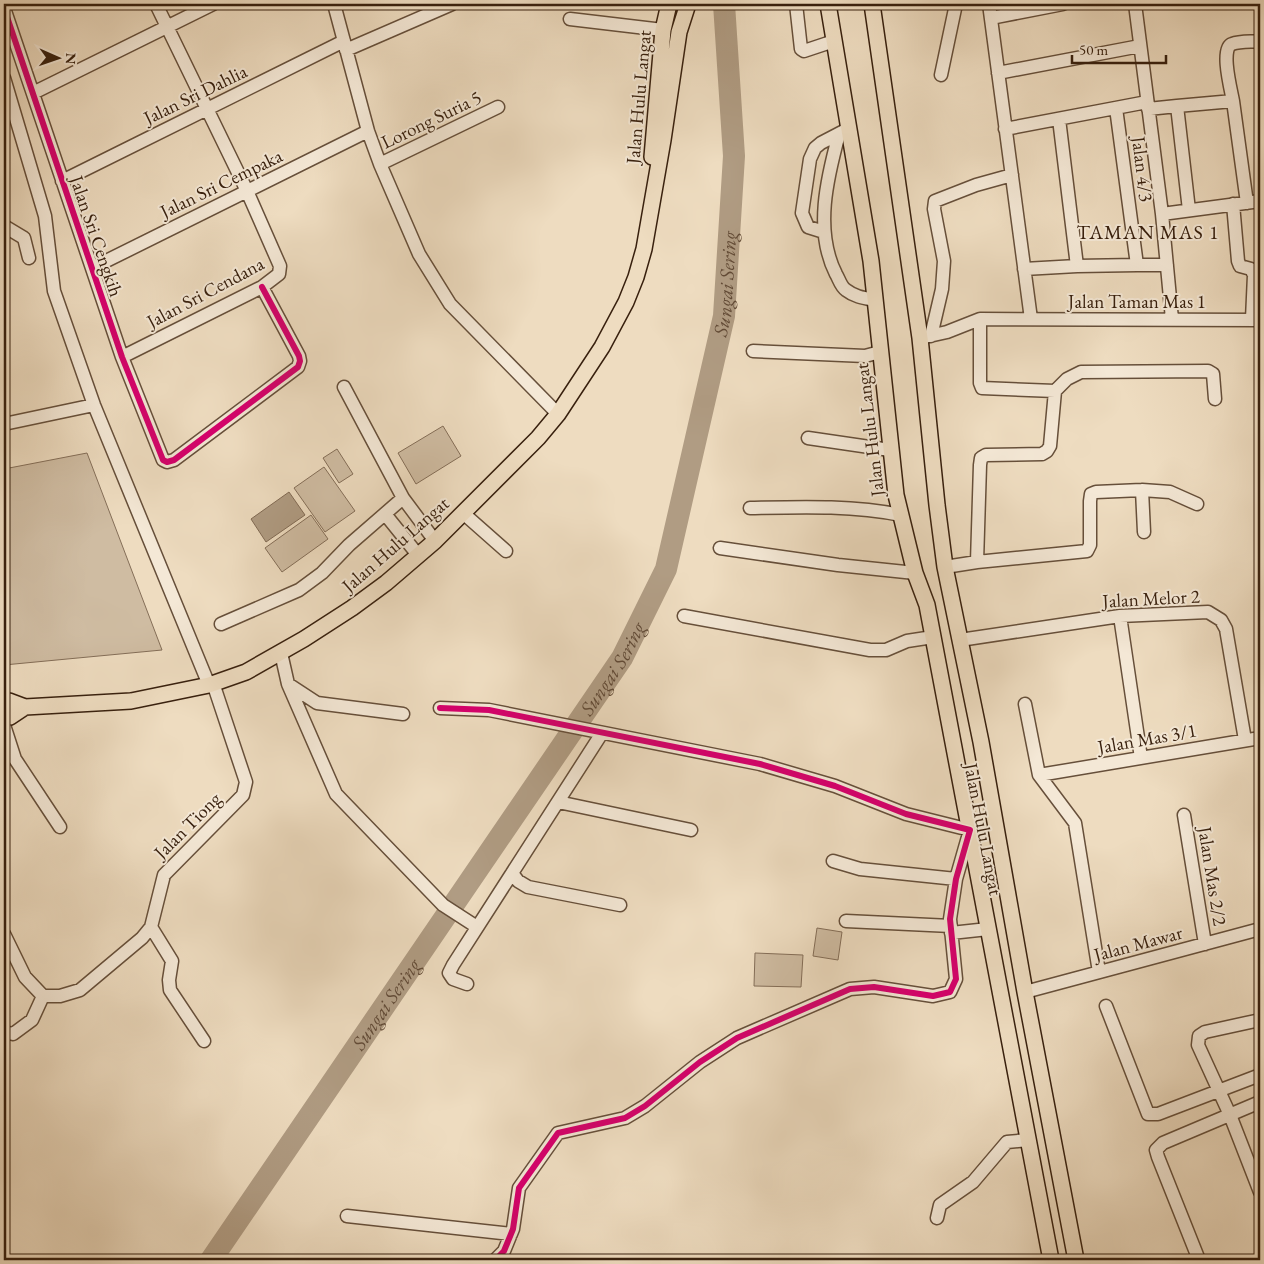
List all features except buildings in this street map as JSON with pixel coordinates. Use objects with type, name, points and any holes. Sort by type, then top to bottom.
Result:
[{"type":"main road","name":"Jalan Hulu Langat","points":[[648,224],[663,30],[669,4]]},
{"type":"main road","name":"Jalan Hulu Langat","points":[[4,701],[25,707],[131,701],[211,684],[246,672],[281,653],[352,608],[386,583],[435,541],[538,438],[558,414],[602,347],[626,302],[636,277],[644,249],[679,32],[688,4]]},
{"type":"main road","name":"Jalan Hulu Langat","points":[[828,4],[834,41],[843,131],[872,262],[896,495],[915,573],[927,605],[934,636],[1052,1260]]},
{"type":"main road","name":"Jalan Hulu Langat","points":[[872,4],[926,337],[937,505],[945,567],[981,742],[1025,992],[1076,1260]]},
{"type":"main road","name":"Jalan Hulu Langat","points":[[4,717],[10,717],[25,707]]},
{"type":"street","name":"Jalan Sri Cendana","points":[[122,357],[262,287],[279,274],[280,266],[248,191],[156,4]]},
{"type":"street","points":[[33,94],[213,4]]},
{"type":"street","points":[[334,4],[368,131],[380,164],[419,254],[450,304],[558,414]]},
{"type":"street","name":"Jalan Sri Dahlia","points":[[62,181],[207,109],[345,46],[452,4]]},
{"type":"street","points":[[796,4],[801,49],[804,50],[834,41]]},
{"type":"street","points":[[942,75],[956,4]]},
{"type":"street","points":[[989,4],[1031,319]]},
{"type":"street","points":[[991,18],[1063,4]]},
{"type":"street","name":"Jalan 4/3","points":[[1135,4],[1162,214],[1172,319]]},
{"type":"street","name":"Jalan Sri Cengkih","points":[[4,8],[122,357],[163,460],[167,462],[174,460],[298,367],[299,356],[262,287]]},
{"type":"street","points":[[570,19],[663,30]]},
{"type":"street","points":[[1247,203],[1226,55],[1228,47],[1233,44],[1260,41]]},
{"type":"street","points":[[998,73],[1140,46]]},
{"type":"street","name":"Jalan Tiong","points":[[4,78],[45,216],[54,290],[94,405],[211,684],[246,782],[243,795],[164,875],[151,927],[142,938],[80,990],[60,996],[43,996]]},
{"type":"street","name":"Jalan 4/3","points":[[1148,105],[1178,106],[1233,101]]},
{"type":"street","points":[[1005,129],[1116,108],[1148,105]]},
{"type":"street","points":[[1178,106],[1189,210]]},
{"type":"street","name":"Lorong Suria 5","points":[[380,164],[498,107]]},
{"type":"street","name":"Jalan 4/3","points":[[1116,108],[1137,265]]},
{"type":"street","points":[[1059,119],[1077,266]]},
{"type":"street","name":"Jalan Sri Cempaka","points":[[92,268],[368,131]]},
{"type":"street","points":[[824,232],[808,227],[802,214],[810,159],[815,148],[843,131]]},
{"type":"street","points":[[843,131],[826,192],[824,232],[832,266],[844,289],[858,297],[875,300]]},
{"type":"street","points":[[926,337],[942,289],[944,261],[934,209],[935,201],[976,185],[1012,175]]},
{"type":"street","points":[[1162,214],[1260,201]]},
{"type":"street","points":[[1233,204],[1238,261],[1240,266],[1251,269],[1254,275],[1258,319]]},
{"type":"street","points":[[4,226],[24,238],[29,258]]},
{"type":"street","points":[[1024,269],[1077,266],[1167,265]]},
{"type":"street","points":[[926,337],[947,332],[980,319],[980,383],[982,388],[1055,391]]},
{"type":"street","name":"Jalan Taman Mas 1","points":[[980,319],[1258,319]]},
{"type":"street","points":[[753,351],[865,356],[880,352]]},
{"type":"street","points":[[977,562],[980,465],[982,458],[986,455],[1042,454],[1047,451],[1050,446],[1055,391],[1067,379],[1082,372],[1208,371],[1213,374],[1215,399]]},
{"type":"street","points":[[344,387],[403,498],[435,541]]},
{"type":"street","points":[[4,424],[94,405]]},
{"type":"street","points":[[808,438],[890,450]]},
{"type":"street","points":[[945,567],[1087,551],[1090,545],[1091,494],[1096,492],[1142,490],[1170,492],[1197,504]]},
{"type":"street","points":[[1142,490],[1144,532]]},
{"type":"street","points":[[221,624],[299,590],[322,573],[349,545],[403,498]]},
{"type":"street","points":[[750,508],[830,507],[883,511],[901,515]]},
{"type":"street","points":[[463,513],[506,551]]},
{"type":"street","points":[[385,514],[418,555]]},
{"type":"street","points":[[720,548],[838,565],[915,573]]},
{"type":"street","name":"Jalan Melor 2","points":[[960,640],[1120,616],[1208,612],[1220,620],[1226,630],[1245,740]]},
{"type":"street","points":[[684,616],[870,650],[886,650],[907,641],[934,636]]},
{"type":"street","points":[[1120,616],[1142,758]]},
{"type":"street","points":[[281,653],[288,684],[336,794],[443,905],[471,924]]},
{"type":"street","points":[[288,684],[317,703],[403,714]]},
{"type":"street","points":[[1025,704],[1039,775],[1075,823],[1099,972]]},
{"type":"street","points":[[440,708],[489,710],[760,764],[835,786],[906,814],[970,830],[956,879],[950,919],[956,979],[950,992],[933,996],[874,987],[850,989],[737,1038],[700,1062],[645,1106],[625,1118],[558,1133],[519,1188],[511,1234],[504,1251],[495,1260]]},
{"type":"street","points":[[4,725],[14,759],[60,827]]},
{"type":"street","points":[[467,984],[453,978],[449,973],[471,924],[512,873],[558,802],[599,733]]},
{"type":"street","name":"Jalan Mas 3/1","points":[[1039,775],[1260,738]]},
{"type":"street","points":[[558,802],[691,830]]},
{"type":"street","name":"Jalan Mas 2/2","points":[[1184,814],[1205,944]]},
{"type":"street","points":[[833,861],[860,869],[956,879]]},
{"type":"street","points":[[512,873],[518,881],[528,887],[620,905]]},
{"type":"street","points":[[846,921],[951,930],[988,929]]},
{"type":"street","points":[[151,927],[172,961],[169,980],[170,990],[204,1041]]},
{"type":"street","name":"Jalan Mawar","points":[[1025,992],[1260,929]]},
{"type":"street","points":[[4,934],[24,977],[43,996],[32,1020],[13,1034],[4,1032]]},
{"type":"street","points":[[1106,1006],[1148,1114],[1158,1114],[1260,1075]]},
{"type":"street","points":[[1260,1020],[1205,1032],[1199,1036],[1198,1045],[1230,1115],[1260,1192]]},
{"type":"street","points":[[1199,1260],[1156,1150],[1163,1143],[1260,1102]]},
{"type":"street","points":[[937,1218],[940,1205],[973,1182],[1007,1142],[1028,1140]]},
{"type":"street","points":[[347,1216],[511,1234]]},
{"type":"shaded area","points":[[443,426],[461,456],[416,484],[398,453]]},
{"type":"shaded area","points":[[337,449],[353,474],[339,483],[323,458]]},
{"type":"shaded area","points":[[87,453],[162,650],[4,665],[4,469]]},
{"type":"shaded area","points":[[324,467],[355,511],[325,532],[294,488]]},
{"type":"shaded area","points":[[289,492],[305,515],[266,542],[251,519]]},
{"type":"shaded area","points":[[311,515],[328,539],[282,572],[265,548]]},
{"type":"shaded area","points":[[817,928],[842,932],[838,960],[813,956]]},
{"type":"shaded area","points":[[755,953],[803,955],[801,987],[754,986]]},
{"type":"waterway","name":"Sungai Sering","points":[[211,1260],[622,658],[666,569],[724,316],[734,156],[724,4]]},
{"type":"cycle path","points":[[4,8],[122,357],[163,460],[167,462],[174,460],[298,367],[299,356],[262,287]]},
{"type":"cycle path","points":[[440,708],[489,710],[760,764],[835,786],[906,814],[970,830],[956,879],[950,919],[956,979],[950,992],[933,996],[874,987],[850,989],[737,1038],[700,1062],[645,1106],[625,1118],[558,1133],[519,1188],[513,1229],[504,1251],[495,1260]]},
{"type":"district","name":"TAMAN MAS 1","points":[[1148,232]]}]
